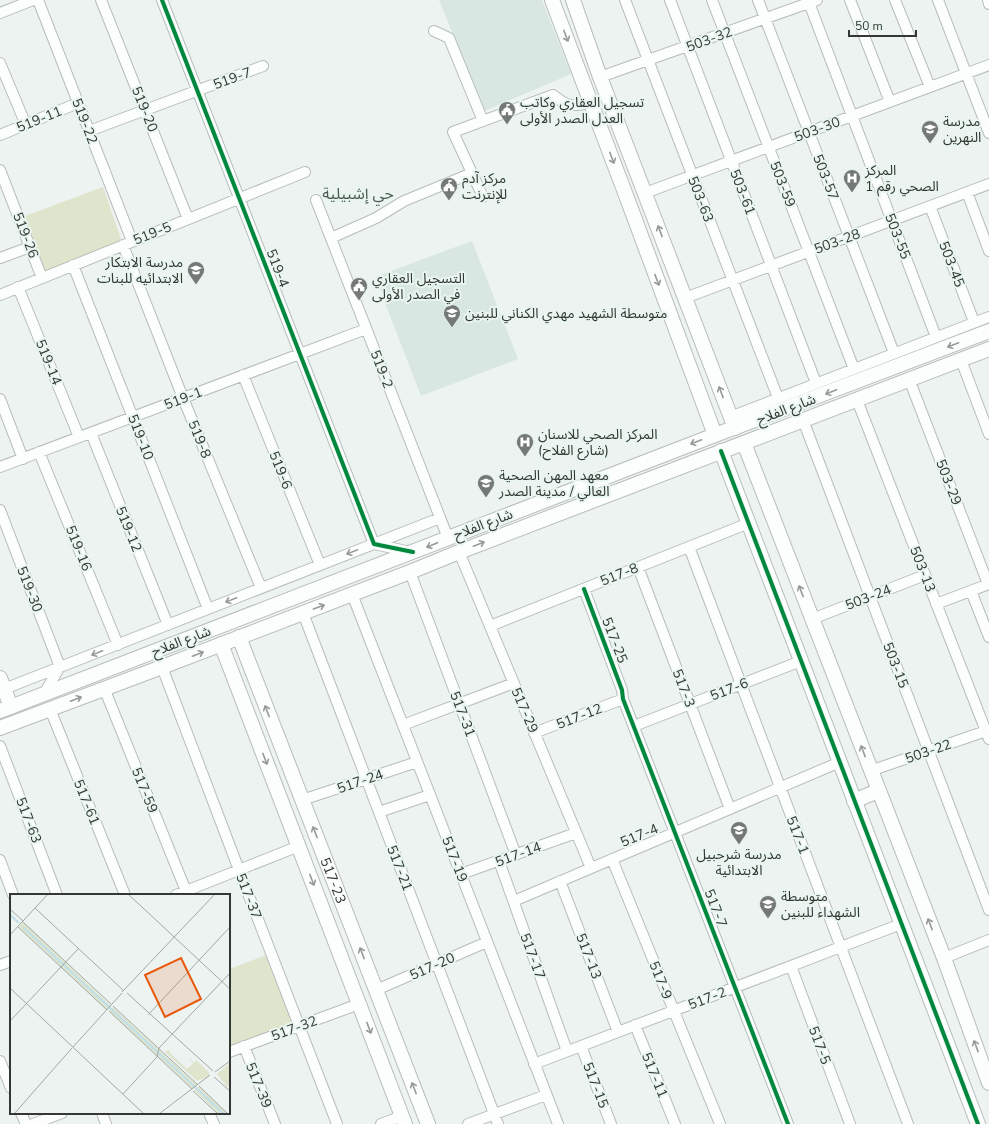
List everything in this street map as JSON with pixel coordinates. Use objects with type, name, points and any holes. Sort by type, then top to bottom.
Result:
[{"type":"street","points":[[0,13],[33,0]]},
{"type":"street","name":"519-22","points":[[38,0],[89,131],[128,243]]},
{"type":"street","name":"519-20","points":[[101,0],[188,219]]},
{"type":"street","name":"519-4","points":[[162,0],[374,544]]},
{"type":"street","points":[[552,0],[715,435]]},
{"type":"street","points":[[573,0],[600,77],[732,422]]},
{"type":"street","name":"503-63","points":[[624,0],[732,280],[773,405]]},
{"type":"street","name":"503-61","points":[[670,0],[816,383]]},
{"type":"street","name":"503-59","points":[[712,0],[854,369]]},
{"type":"street","name":"503-57","points":[[758,0],[894,353]]},
{"type":"street","points":[[850,0],[890,102]]},
{"type":"street","points":[[895,0],[930,87]]},
{"type":"street","points":[[938,0],[989,132]]},
{"type":"street","points":[[988,0],[989,4]]},
{"type":"street","name":"503-32","points":[[600,77],[811,1]]},
{"type":"street","name":"503-55","points":[[811,1],[852,116],[936,337]]},
{"type":"street","points":[[434,31],[449,38],[483,121]]},
{"type":"street","points":[[0,63],[26,125]]},
{"type":"street","name":"503-30","points":[[646,196],[692,175],[989,65]]},
{"type":"street","name":"519-7","points":[[89,131],[263,66]]},
{"type":"street","points":[[483,197],[453,132],[553,95],[562,102],[574,106],[591,103]]},
{"type":"street","name":"519-11","points":[[0,135],[78,103]]},
{"type":"street","name":"519-26","points":[[0,170],[42,278]]},
{"type":"street","name":"519-5","points":[[0,294],[305,172]]},
{"type":"street","points":[[331,238],[376,218],[404,201],[472,173]]},
{"type":"street","name":"503-28","points":[[685,298],[989,184]]},
{"type":"street","points":[[967,192],[989,251]]},
{"type":"street","points":[[630,206],[646,196]]},
{"type":"street","name":"519-2","points":[[316,200],[448,538]]},
{"type":"street","name":"503-45","points":[[930,206],[974,322]]},
{"type":"street","name":"519-8","points":[[128,243],[183,398],[261,588]]},
{"type":"street","points":[[0,258],[30,247]]},
{"type":"street","name":"519-10","points":[[73,265],[208,609]]},
{"type":"street","name":"519-14","points":[[18,287],[80,437]]},
{"type":"street","points":[[773,405],[816,383],[989,317]]},
{"type":"street","name":"519-1","points":[[0,467],[366,328]]},
{"type":"street","name":"شارع الفلاح","points":[[6,709],[715,435],[732,422],[773,405],[989,331]]},
{"type":"street","name":"شارع الفلاح","points":[[0,728],[104,688],[162,668],[459,552],[989,349]]},
{"type":"street","points":[[961,360],[989,434]]},
{"type":"street","name":"519-6","points":[[243,375],[320,565]]},
{"type":"street","name":"503-29","points":[[910,379],[988,584]]},
{"type":"street","points":[[0,399],[23,458]]},
{"type":"street","name":"503-13","points":[[857,400],[988,735]]},
{"type":"street","name":"503-15","points":[[803,420],[929,751],[986,891],[989,910]]},
{"type":"street","name":"519-12","points":[[91,433],[168,625]]},
{"type":"street","points":[[744,443],[870,771],[944,958],[989,1083]]},
{"type":"street","points":[[721,451],[902,924],[976,1123]]},
{"type":"street","name":"519-16","points":[[39,452],[118,644]]},
{"type":"street","name":"519-30","points":[[0,510],[60,667]]},
{"type":"street","points":[[6,709],[2,684],[60,667],[440,518]]},
{"type":"street","name":"517-8","points":[[490,626],[748,523]]},
{"type":"street","points":[[374,544],[413,552]]},
{"type":"street","name":"517-1","points":[[689,547],[908,1124]]},
{"type":"street","name":"517-29","points":[[459,552],[590,868]]},
{"type":"street","name":"517-3","points":[[638,567],[730,809]]},
{"type":"street","name":"517-31","points":[[410,572],[516,855]]},
{"type":"street","name":"503-24","points":[[812,619],[925,575]]},
{"type":"street","points":[[936,604],[988,584]]},
{"type":"street","name":"517-25","points":[[584,589],[622,690],[623,699]]},
{"type":"street","points":[[971,591],[989,637]]},
{"type":"street","name":"517-19","points":[[352,594],[558,1124]]},
{"type":"street","name":"517-21","points":[[303,613],[498,1124]]},
{"type":"street","name":"517-23","points":[[239,637],[428,1124]]},
{"type":"street","name":"517-23","points":[[221,644],[404,1120]]},
{"type":"street","name":"517-6","points":[[634,726],[801,661]]},
{"type":"street","points":[[43,694],[60,667]]},
{"type":"street","name":"517-37","points":[[162,668],[337,1124]]},
{"type":"street","points":[[403,725],[514,683]]},
{"type":"street","name":"517-59","points":[[104,688],[181,893]]},
{"type":"street","name":"517-7","points":[[623,699],[788,1124]]},
{"type":"street","name":"517-12","points":[[534,733],[623,699]]},
{"type":"street","name":"517-61","points":[[50,709],[125,894]]},
{"type":"street","name":"503-22","points":[[870,771],[929,751],[988,735]]},
{"type":"street","name":"517-63","points":[[0,746],[57,894]]},
{"type":"street","name":"517-24","points":[[302,800],[417,762]]},
{"type":"street","name":"517-4","points":[[514,901],[840,762]]},
{"type":"street","points":[[854,801],[878,791]]},
{"type":"street","points":[[378,812],[430,795]]},
{"type":"street","name":"517-14","points":[[461,874],[576,833]]},
{"type":"street","points":[[181,893],[299,846]]},
{"type":"street","name":"517-9","points":[[612,859],[720,1124]]},
{"type":"street","points":[[0,860],[13,894]]},
{"type":"street","name":"517-17","points":[[499,861],[567,1051]]},
{"type":"street","name":"517-13","points":[[560,881],[618,1032]]},
{"type":"street","name":"517-2","points":[[534,1064],[902,924]]},
{"type":"street","points":[[944,958],[989,940]]},
{"type":"street","name":"517-20","points":[[376,990],[487,942]]},
{"type":"street","points":[[0,965],[10,961]]},
{"type":"street","name":"517-5","points":[[791,966],[850,1124]]},
{"type":"street","points":[[351,982],[370,975]]},
{"type":"street","name":"517-32","points":[[230,1052],[359,1004]]},
{"type":"street","name":"517-11","points":[[635,1025],[675,1124]]},
{"type":"street","name":"517-39","points":[[244,1046],[275,1124]]},
{"type":"street","name":"517-15","points":[[581,1046],[611,1124]]},
{"type":"street","points":[[0,1061],[10,1086]]},
{"type":"street","points":[[468,1124],[546,1095]]},
{"type":"street","points":[[21,1114],[26,1124]]},
{"type":"street","points":[[33,1124],[59,1114]]},
{"type":"street","points":[[102,1114],[106,1124]]},
{"type":"street","points":[[209,1114],[214,1124]]},
{"type":"street","points":[[381,1124],[404,1120]]},
{"type":"shaded area","points":[[439,0],[542,0],[571,74],[484,111]]},
{"type":"shaded area","points":[[472,241],[518,359],[421,396],[375,277]]},
{"type":"green space","points":[[103,187],[123,245],[42,278],[20,218]]},
{"type":"green space","points":[[269,954],[299,1026],[230,1052],[230,969]]},
{"type":"cycle path","points":[[162,0],[374,544],[413,552]]},
{"type":"cycle path","points":[[721,451],[978,1124]]},
{"type":"cycle path","points":[[584,589],[622,690],[623,699],[788,1124]]},
{"type":"place","name":"تسجيل العقاري وكاتب العدل الصدر الأولى","points":[[507,125]]},
{"type":"place","name":"مدرسة النهرين","points":[[930,144]]},
{"type":"place","name":"المركز الصحي رقم 1","points":[[852,193]]},
{"type":"place","name":"مركز آدم للإنترنت","points":[[449,201]]},
{"type":"place","name":"مدرسة الابتكار الابتدائيه للبنات","points":[[196,285]]},
{"type":"place","name":"التسجيل العقاري في الصدر الأولى","points":[[359,301]]},
{"type":"place","name":"متوسطة الشهيد مهدي الكناني للبنين","points":[[452,328]]},
{"type":"place","name":"المركز الصحي للاسنان (شارع الفلاح)","points":[[525,457]]},
{"type":"place","name":"معهد المهن الصحية العالي / مدينة الصدر","points":[[486,498]]},
{"type":"place","name":"مدرسة شرحبيل الابتدائية","points":[[739,845]]},
{"type":"place","name":"متوسطة الشهداء للبنين","points":[[768,919]]},
{"type":"district","name":"حي إشبيلية","points":[[358,193]]}]
